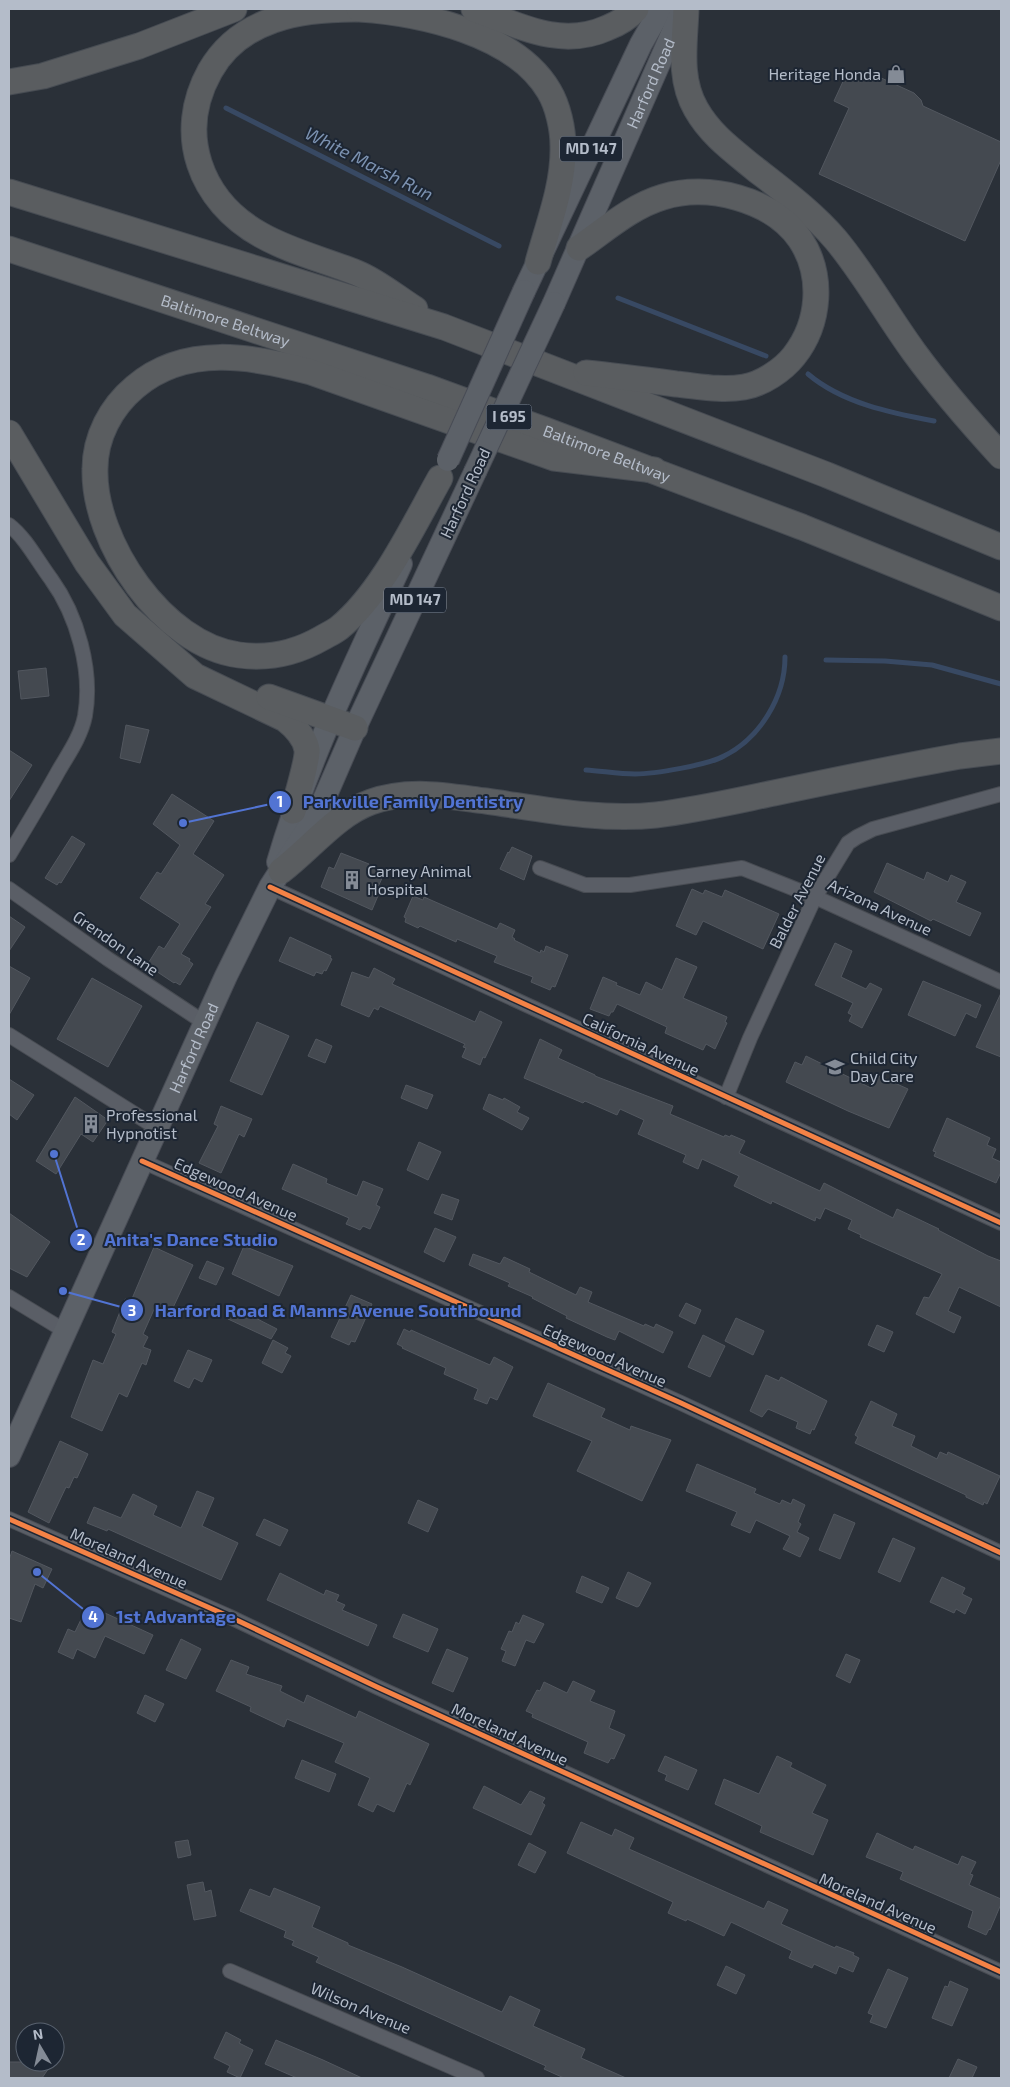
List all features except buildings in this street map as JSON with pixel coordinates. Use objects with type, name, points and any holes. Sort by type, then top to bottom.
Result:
[{"type":"highway","points":[[9,82],[43,76],[139,46],[234,9]]},
{"type":"highway","points":[[444,327],[359,273],[262,236],[241,222],[211,190],[196,158],[194,124],[201,90],[218,58],[232,43],[250,30],[268,21],[324,9],[389,11],[424,17],[481,37],[519,59],[536,74],[549,92],[561,125],[563,146],[562,174],[538,262]]},
{"type":"highway","points":[[474,9],[522,28],[544,35],[561,37],[596,33],[612,26],[636,9]]},
{"type":"highway","points":[[685,9],[683,66],[687,86],[695,108],[713,134],[800,204],[836,240],[868,283],[913,351],[947,396],[1001,456]]},
{"type":"highway","points":[[9,192],[444,327],[827,475],[1001,547]]},
{"type":"highway","points":[[547,368],[716,388],[745,387],[775,373],[788,364],[807,336],[812,324],[816,287],[813,268],[803,244],[776,216],[757,205],[736,197],[712,192],[663,197],[620,220],[579,248]]},
{"type":"highway","name":"Baltimore Beltway","points":[[9,249],[427,388],[654,470],[802,527],[1001,608]]},
{"type":"highway","points":[[444,469],[384,575],[363,604],[339,628],[310,645],[288,654],[260,656],[237,655],[198,641],[167,617],[144,593],[121,561],[108,535],[100,511],[95,469],[102,433],[110,415],[124,397],[158,370],[200,357],[218,357],[244,358],[311,372],[554,458],[654,470]]},
{"type":"highway","points":[[9,433],[87,563],[125,615],[195,676],[285,719],[296,728],[303,738],[307,751],[293,811]]},
{"type":"highway","points":[[180,663],[355,728]]},
{"type":"highway","points":[[276,879],[348,813],[370,802],[397,795],[426,793],[571,813],[618,816],[654,815],[699,808],[960,756],[1001,751]]},
{"type":"main road","name":"Harford Road","points":[[276,879],[293,811],[331,718],[524,291],[641,44],[660,9]]},
{"type":"main road","name":"Harford Road","points":[[9,1456],[226,976],[276,879],[319,811],[355,728],[554,303],[685,9]]},
{"type":"street","points":[[9,525],[25,543],[62,595],[76,623],[86,685],[84,716],[76,740],[9,856]]},
{"type":"street","name":"Balder Avenue","points":[[726,1096],[750,1038],[816,897],[842,850],[857,837],[873,829],[1001,794]]},
{"type":"street","name":"Arizona Avenue","points":[[540,868],[585,885],[630,885],[742,868],[816,897],[1001,982]]},
{"type":"street","name":"California Avenue","points":[[276,879],[726,1096],[1001,1222]]},
{"type":"street","name":"Grendon Lane","points":[[9,889],[108,959],[205,1023]]},
{"type":"street","points":[[9,1035],[157,1128]]},
{"type":"street","name":"Edgewood Avenue","points":[[142,1161],[681,1403],[1001,1553]]},
{"type":"street","points":[[9,1297],[65,1331]]},
{"type":"street","name":"Moreland Avenue","points":[[9,1519],[228,1616],[413,1704],[1001,1972]]},
{"type":"street","name":"Wilson Avenue","points":[[230,1971],[476,2078]]},
{"type":"waterway","name":"White Marsh Run","points":[[226,108],[499,246]]},
{"type":"waterway","name":"White Marsh Run","points":[[618,298],[766,356]]},
{"type":"waterway","name":"White Marsh Run","points":[[808,374],[821,384],[851,400],[884,410],[934,421]]},
{"type":"waterway","points":[[586,770],[644,774],[694,766],[724,756],[749,739],[768,715],[781,687],[785,657]]},
{"type":"waterway","points":[[826,660],[885,661],[932,665],[1001,684]]},
{"type":"cycle path","points":[[270,887],[1001,1223]]},
{"type":"cycle path","points":[[142,1161],[681,1403],[1001,1553]]},
{"type":"cycle path","points":[[9,1519],[228,1616],[377,1687],[1001,1972]]},
{"type":"place","name":"Heritage Honda","points":[[896,74]]},
{"type":"place","name":"Parkville Family Dentistry","points":[[183,823]]},
{"type":"place","name":"Carney Animal Hospital","points":[[352,880]]},
{"type":"place","name":"Child City Day Care","points":[[835,1067]]},
{"type":"place","name":"Professional Hypnotist","points":[[91,1124]]},
{"type":"place","name":"Anita's Dance Studio","points":[[54,1154]]},
{"type":"place","name":"Harford Road & Manns Avenue Southbound","points":[[63,1291]]},
{"type":"place","name":"1st Advantage","points":[[37,1572]]}]
